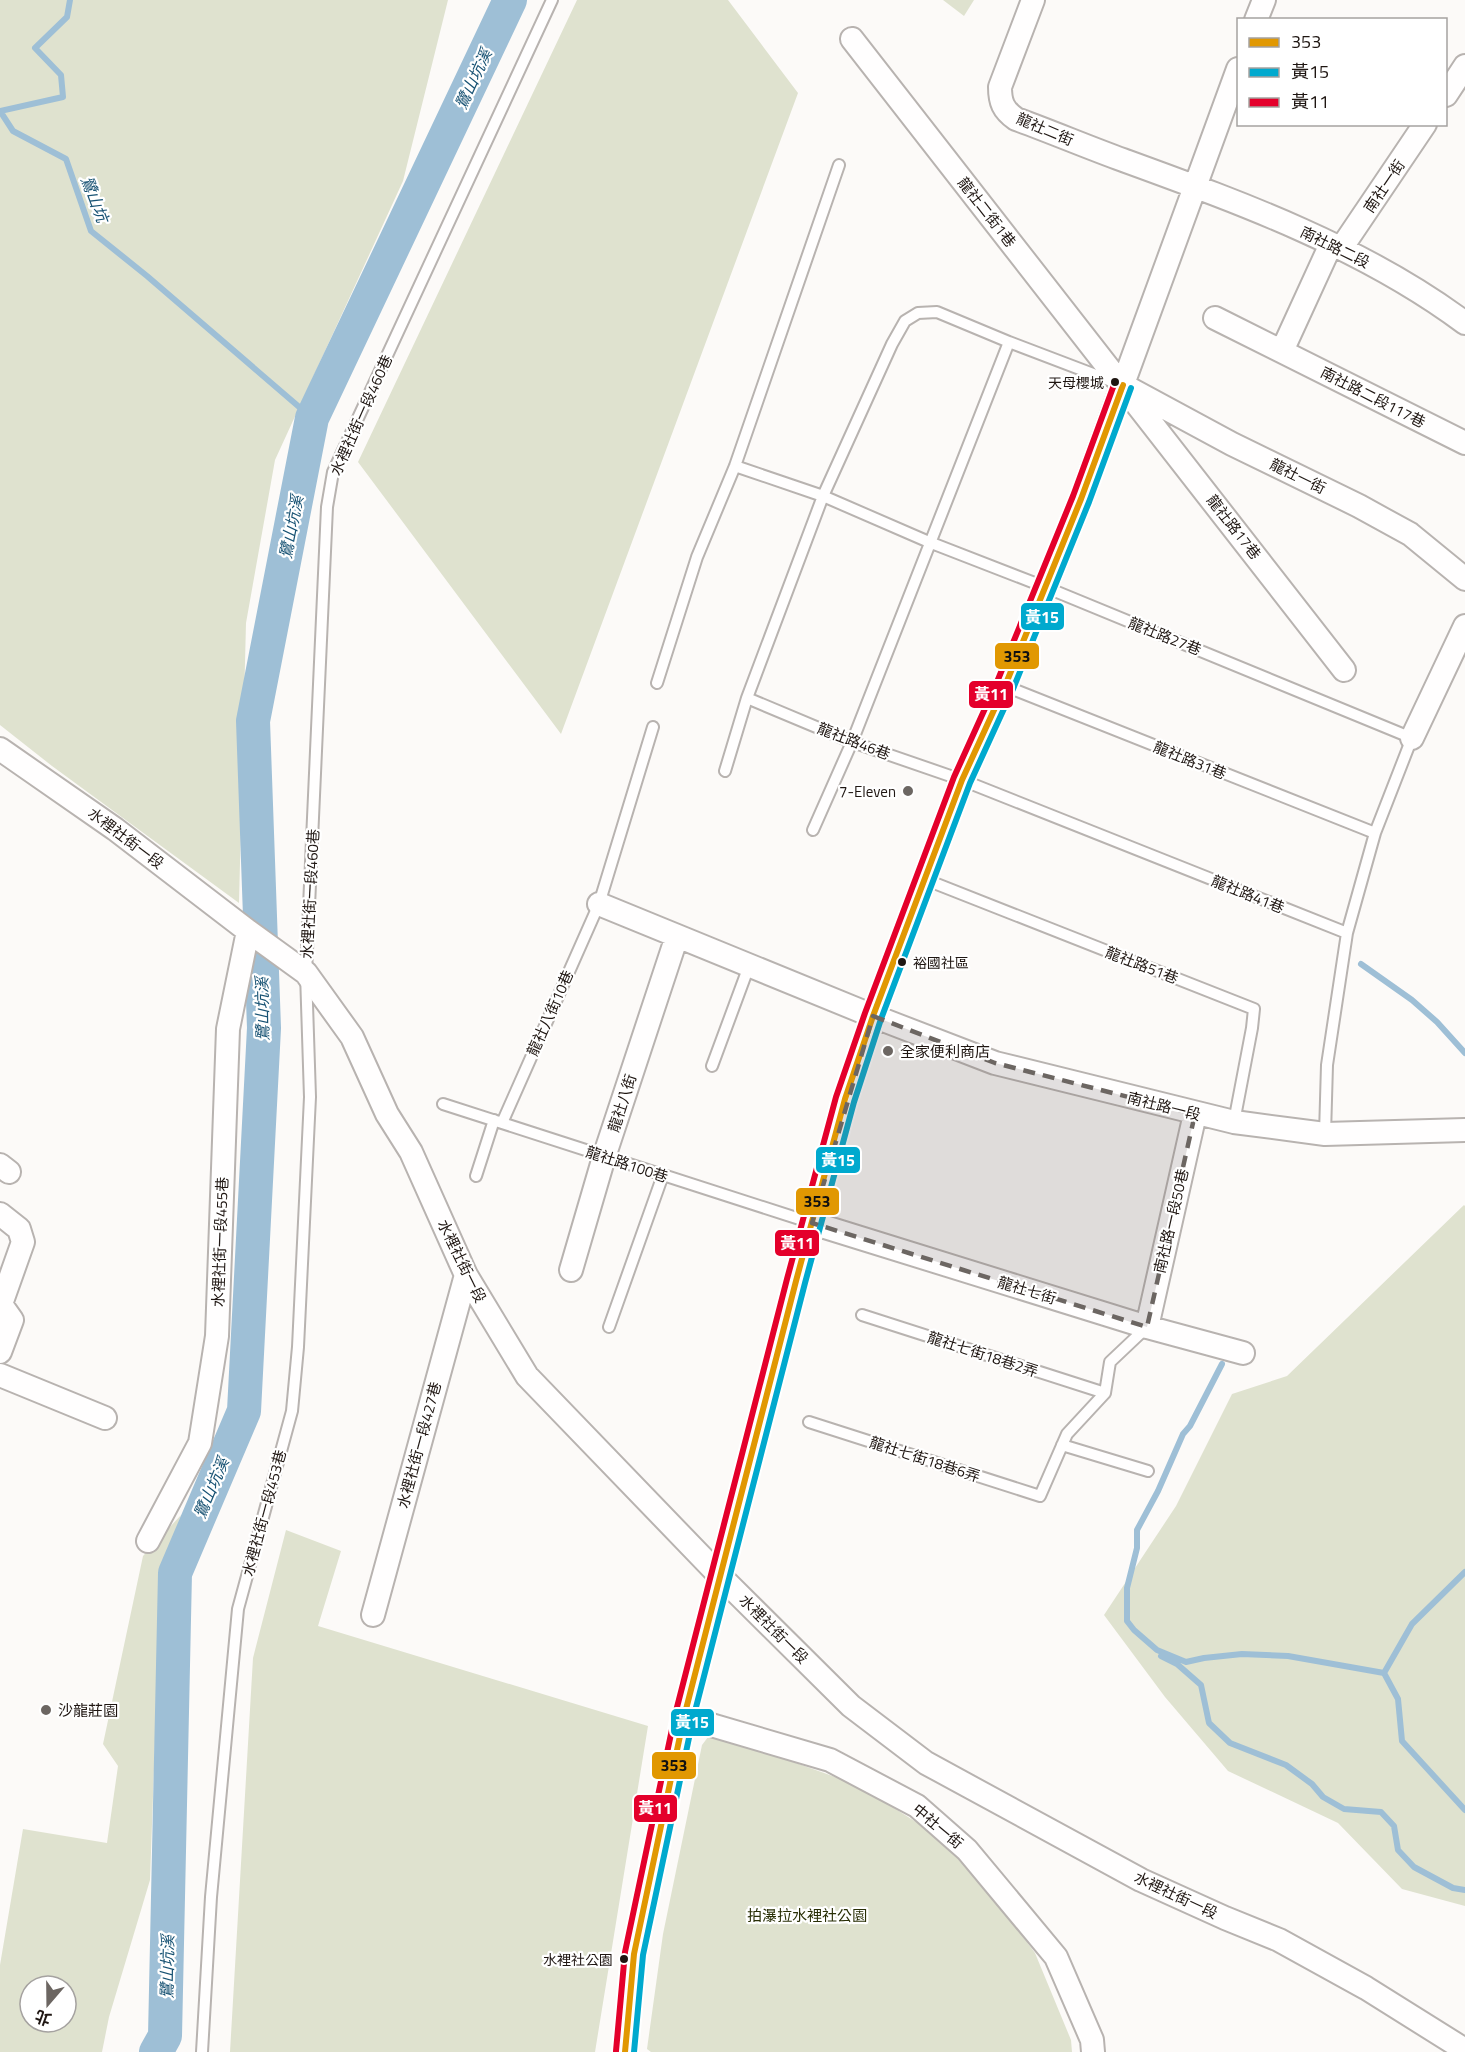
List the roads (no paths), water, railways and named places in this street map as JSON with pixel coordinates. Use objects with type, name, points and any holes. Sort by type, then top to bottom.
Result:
[{"type":"street","name":"龍社二街","points":[[1033,0],[1000,87],[1000,101],[1006,112],[1016,119],[1196,187]]},
{"type":"street","points":[[1257,18],[1264,0]]},
{"type":"street","name":"龍社二街1巷","points":[[852,39],[1123,385]]},
{"type":"street","points":[[1447,93],[1465,66]]},
{"type":"street","points":[[625,2052],[634,1954],[684,1717],[719,1575],[846,1099],[873,1016],[962,780],[1005,686],[1081,499],[1237,74]]},
{"type":"street","name":"南社一街","points":[[1337,246],[1424,126]]},
{"type":"street","name":"南社路二段","points":[[1196,187],[1337,246],[1416,290],[1465,323]]},
{"type":"street","points":[[1282,351],[1337,246]]},
{"type":"street","name":"南社路二段117巷","points":[[1215,318],[1465,443]]},
{"type":"street","name":"龍社一街","points":[[1123,385],[1232,444],[1359,506],[1410,534],[1465,579]]},
{"type":"street","name":"龍社路17巷","points":[[1123,385],[1344,670]]},
{"type":"street","points":[[1412,738],[1465,626]]},
{"type":"street","name":"水裡社街一段","points":[[0,749],[115,828],[248,932],[306,973],[352,1037],[387,1114],[411,1152],[466,1275],[527,1376],[719,1575],[851,1706],[926,1763],[1141,1880],[1279,1940],[1366,1988],[1465,2050]]},
{"type":"street","points":[[599,904],[873,1016]]},
{"type":"street","name":"水裡社街一段455巷","points":[[148,1541],[200,1443],[217,1336],[228,1029],[248,932]]},
{"type":"street","name":"龍社八街","points":[[571,1270],[604,1156],[677,936]]},
{"type":"street","name":"南社路一段","points":[[873,1016],[995,1063],[1233,1122],[1325,1134],[1465,1130]]},
{"type":"street","name":"南社路一段50巷","points":[[1147,1327],[1195,1114]]},
{"type":"street","points":[[0,1214],[19,1229],[23,1242],[4,1309],[0,1352]]},
{"type":"street","name":"龍社七街","points":[[812,1223],[1147,1327],[1243,1353]]},
{"type":"street","name":"水裡社街一段427巷","points":[[373,1615],[466,1275]]},
{"type":"street","points":[[0,1375],[105,1418]]},
{"type":"street","name":"中社一街","points":[[684,1717],[830,1760],[917,1806],[967,1850],[1056,1957],[1092,2040],[1093,2052]]},
{"type":"lane","name":"水裡社街一段460巷","points":[[306,973],[327,507],[333,472],[552,0]]},
{"type":"lane","points":[[657,683],[697,557],[735,466],[839,165]]},
{"type":"lane","points":[[725,771],[747,698],[823,496],[892,344],[905,321],[918,313],[937,312],[1123,385]]},
{"type":"lane","points":[[813,830],[852,741],[1009,342]]},
{"type":"lane","name":"龍社路27巷","points":[[735,466],[823,496],[929,542],[1045,587],[1412,738]]},
{"type":"lane","name":"龍社路31巷","points":[[1005,686],[1375,833]]},
{"type":"lane","name":"龍社路46巷","points":[[747,698],[852,741],[962,780]]},
{"type":"lane","name":"龍社八街10巷","points":[[476,1176],[498,1121],[599,904],[653,727]]},
{"type":"lane","points":[[1325,1134],[1327,1065],[1347,933],[1375,833],[1412,738]]},
{"type":"lane","name":"龍社路41巷","points":[[962,780],[1347,933]]},
{"type":"lane","name":"龍社路51巷","points":[[924,879],[1254,1009],[1233,1122]]},
{"type":"lane","points":[[712,1066],[748,966]]},
{"type":"lane","name":"水裡社街一段453巷","points":[[202,2052],[211,1897],[238,1609],[292,1411],[298,1347],[310,1097],[306,973]]},
{"type":"lane","name":"龍社路100巷","points":[[443,1104],[812,1223]]},
{"type":"lane","points":[[609,1327],[663,1175]]},
{"type":"lane","name":"龍社七街18巷2弄","points":[[862,1316],[1105,1393]]},
{"type":"lane","points":[[1147,1327],[1110,1362],[1105,1393],[1067,1434],[1062,1445],[1148,1471]]},
{"type":"lane","name":"龍社七街18巷6弄","points":[[809,1422],[1040,1496],[1062,1445]]},
{"type":"waterway","name":"鷺山坑","points":[[70,0],[67,17],[35,48],[61,75],[63,97],[0,111],[13,131],[66,159],[91,231],[147,276],[312,418]]},
{"type":"waterway","name":"鷺山坑溪","points":[[156,2052],[165,2036],[175,1573],[244,1411],[264,1028],[253,721],[312,418],[510,0]]},
{"type":"waterway","points":[[1361,964],[1412,1000],[1437,1022],[1465,1053]]},
{"type":"waterway","points":[[1222,1364],[1190,1426],[1183,1434],[1158,1491],[1137,1530],[1137,1548],[1127,1588],[1127,1621],[1157,1650],[1186,1662],[1242,1654],[1288,1656],[1384,1673],[1398,1699],[1402,1741],[1465,1810]]},
{"type":"waterway","points":[[1384,1673],[1412,1624],[1465,1572]]},
{"type":"waterway","points":[[1161,1656],[1177,1664],[1201,1685],[1209,1723],[1230,1743],[1286,1765],[1312,1784],[1323,1797],[1344,1809],[1381,1812],[1394,1826],[1398,1850],[1414,1867],[1453,1888],[1465,1890]]},
{"type":"place","name":"天母櫻城","points":[[1115,382]]},
{"type":"place","name":"7-Eleven","points":[[908,791]]},
{"type":"place","name":"裕國社區","points":[[902,962]]},
{"type":"place","name":"全家便利商店","points":[[888,1051]]},
{"type":"place","name":"沙龍莊園","points":[[46,1710]]},
{"type":"place","name":"水裡社公園","points":[[624,1959]]},
{"type":"park label","name":"拍瀑拉水裡社公園","points":[[807,1915]]}]
